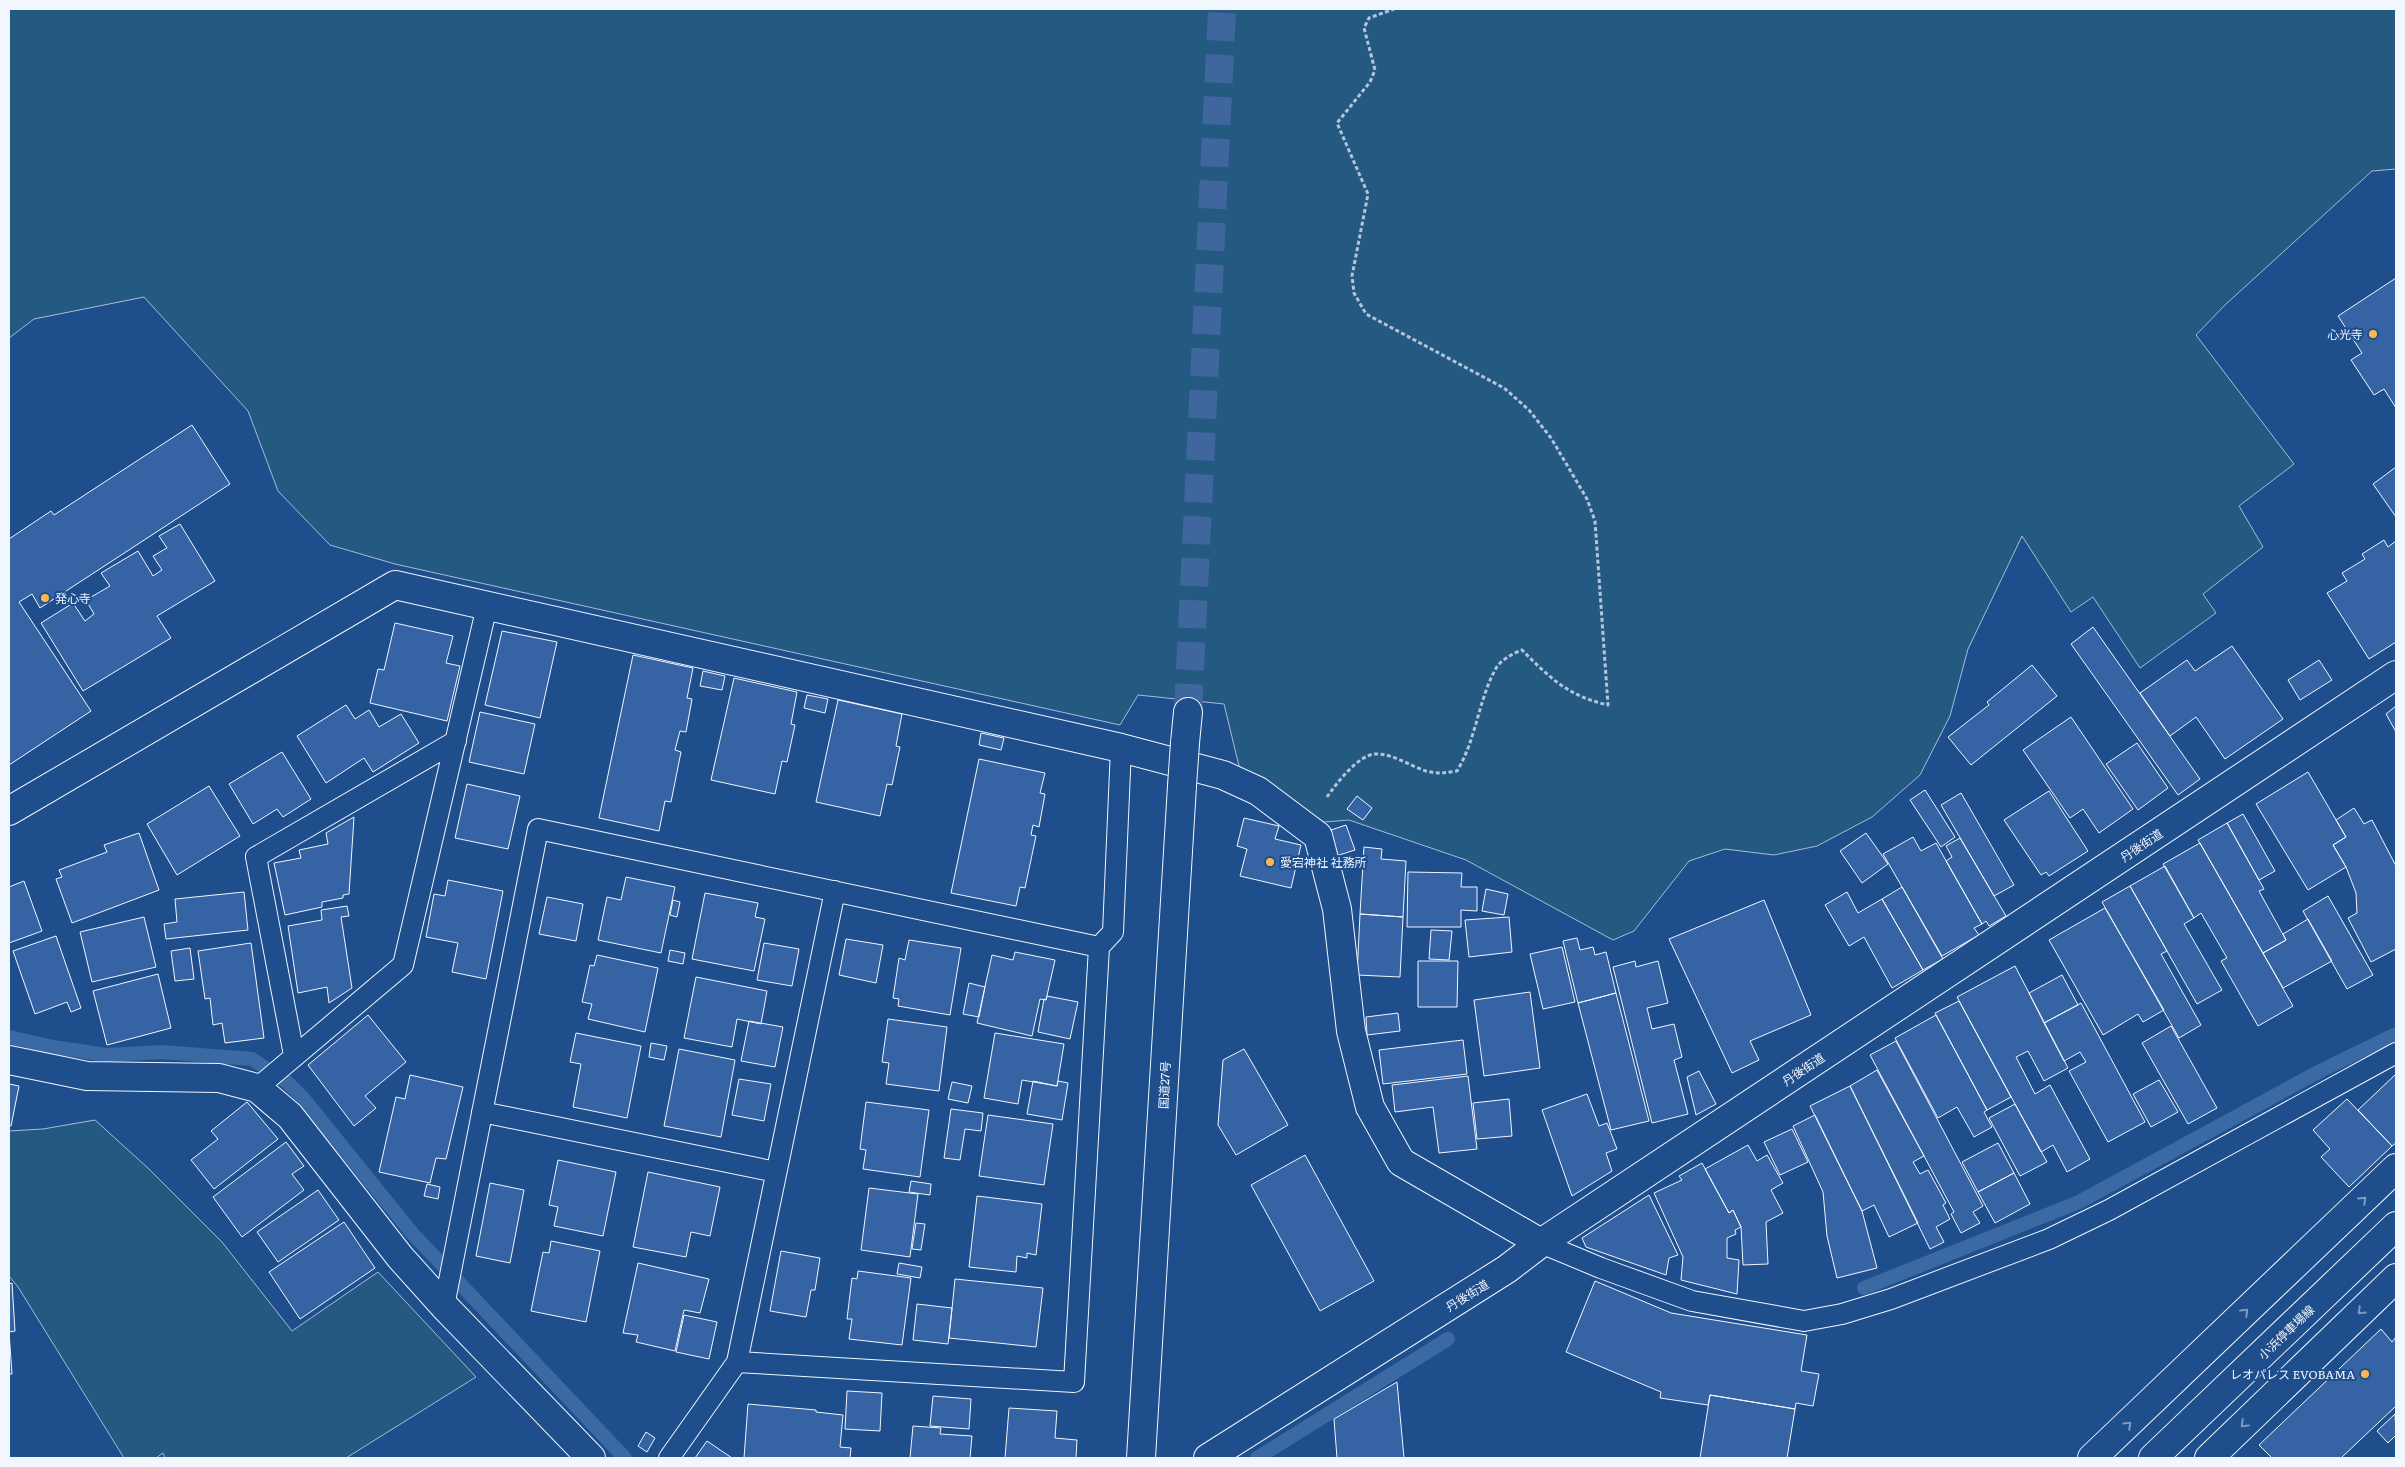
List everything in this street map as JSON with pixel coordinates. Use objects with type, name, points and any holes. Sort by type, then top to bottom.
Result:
[{"type":"main road","points":[[9,811],[395,585],[1121,748],[1223,775],[1258,792],[1318,836],[1336,910],[1351,1031],[1370,1107],[1401,1162],[1541,1243]]},
{"type":"main road","name":"丹後街道","points":[[1208,1458],[1507,1269],[1541,1243],[2396,675]]},
{"type":"main road","name":"国道27号","points":[[1141,1458],[1188,712]]},
{"type":"main road","points":[[9,1060],[87,1076],[218,1078],[275,1072],[290,1116],[400,1257],[446,1295],[591,1458]]},
{"type":"main road","points":[[2092,1458],[2396,1168]]},
{"type":"main road","name":"小浜停車場線","points":[[2153,1458],[2396,1226]]},
{"type":"main road","points":[[2209,1458],[2396,1278]]},
{"type":"lane","points":[[275,1072],[403,964],[487,606]]},
{"type":"lane","points":[[275,1072],[256,857],[456,741]]},
{"type":"lane","points":[[737,1362],[1074,1382],[1099,947],[1113,932],[1121,748]]},
{"type":"lane","points":[[446,1295],[538,829],[1099,947]]},
{"type":"lane","points":[[669,1458],[737,1362],[835,891]]},
{"type":"lane","points":[[1541,1243],[1601,1268],[1692,1301],[1804,1321],[1842,1314],[1891,1299],[2049,1239],[2109,1210],[2396,1053]]},
{"type":"lane","points":[[482,1112],[776,1172]]},
{"type":"path","points":[[1333,788],[1354,765],[1374,754],[1394,758],[1428,771],[1442,773],[1457,772],[1466,757],[1495,669],[1510,654],[1522,650],[1551,680],[1587,700],[1608,705],[1595,522],[1588,499],[1551,438],[1529,410],[1504,388],[1366,314],[1354,293],[1352,276],[1368,194],[1337,123],[1370,82],[1375,70],[1364,28],[1369,18],[1394,9]]},
{"type":"shaded area","points":[[9,9],[2396,9],[2396,169],[2372,171],[2225,305],[2196,335],[2294,464],[2239,506],[2263,547],[2203,594],[2216,613],[2140,668],[2093,597],[2071,612],[2022,536],[1968,649],[1950,716],[1920,775],[1872,817],[1817,846],[1774,855],[1725,849],[1689,861],[1634,931],[1613,940],[1466,860],[1349,820],[1324,822],[1239,766],[1224,704],[1138,695],[1120,725],[395,564],[330,545],[278,491],[248,411],[144,297],[34,319],[9,338]]},
{"type":"shaded area","points":[[95,1120],[149,1169],[222,1242],[292,1331],[378,1272],[476,1377],[346,1458],[165,1458],[163,1453],[156,1458],[124,1458],[18,1287],[9,1276],[9,1131],[43,1129]]},
{"type":"building","name":"心光寺","points":[[2396,278],[2396,408],[2384,389],[2374,395],[2351,360],[2362,353],[2338,316]]},
{"type":"building","name":"発心寺","points":[[192,425],[230,484],[40,608],[32,594],[19,602],[91,711],[9,765],[9,539],[51,511],[54,515]]},
{"type":"building","points":[[2396,467],[2396,517],[2373,484]]},
{"type":"building","points":[[180,524],[215,581],[157,616],[171,638],[83,691],[41,623],[73,603],[85,621],[94,614],[86,600],[110,586],[101,573],[138,551],[153,576],[162,570],[153,556],[167,548],[159,536]]},
{"type":"building","points":[[2384,540],[2388,547],[2396,541],[2396,642],[2369,659],[2327,593],[2347,581],[2342,573],[2365,559],[2362,554]]},
{"type":"building","points":[[395,623],[453,636],[446,663],[460,666],[447,721],[370,703],[378,669],[384,670]]},
{"type":"building","points":[[2093,627],[2200,779],[2178,795],[2071,644]]},
{"type":"building","points":[[502,631],[557,642],[540,718],[485,705]]},
{"type":"building","points":[[2232,646],[2283,719],[2225,759],[2196,717],[2170,736],[2140,693],[2187,660],[2195,671]]},
{"type":"building","points":[[633,655],[693,668],[687,698],[692,699],[686,732],[680,731],[675,750],[681,752],[671,802],[665,801],[659,831],[599,818]]},
{"type":"building","points":[[2319,660],[2332,680],[2300,700],[2288,680]]},
{"type":"building","points":[[2032,665],[2057,696],[1971,765],[1948,737],[1989,705],[1987,702]]},
{"type":"building","points":[[703,671],[725,676],[722,690],[700,686]]},
{"type":"building","points":[[734,678],[797,692],[791,724],[795,725],[787,762],[782,761],[775,794],[711,780]]},
{"type":"building","points":[[807,695],[828,699],[825,713],[804,708]]},
{"type":"building","points":[[838,700],[902,714],[896,746],[900,747],[892,785],[887,784],[880,816],[816,802]]},
{"type":"building","points":[[346,705],[355,719],[369,710],[379,727],[401,714],[419,743],[373,772],[364,758],[326,783],[297,736]]},
{"type":"building","points":[[2396,706],[2396,732],[2386,714]]},
{"type":"building","points":[[480,712],[535,724],[524,774],[469,762]]},
{"type":"building","points":[[2071,717],[2133,809],[2099,833],[2083,809],[2070,818],[2023,750]]},
{"type":"building","points":[[981,733],[1004,738],[1001,750],[979,745]]},
{"type":"building","points":[[2137,743],[2168,788],[2138,810],[2106,764]]},
{"type":"building","points":[[282,752],[311,799],[283,817],[277,809],[253,824],[229,784]]},
{"type":"building","points":[[979,759],[1045,773],[1040,793],[1045,794],[1039,827],[1033,825],[1031,835],[1036,836],[1025,888],[1020,887],[1016,906],[951,893]]},
{"type":"building","points":[[2308,772],[2346,837],[2333,845],[2346,867],[2308,890],[2256,804]]},
{"type":"building","points":[[467,784],[520,796],[508,849],[455,838]]},
{"type":"building","points":[[209,786],[240,836],[177,875],[147,824]]},
{"type":"building","points":[[1925,790],[1955,837],[1941,847],[1910,800]]},
{"type":"building","points":[[2049,791],[2088,851],[2049,876],[2046,872],[2041,875],[2004,820]]},
{"type":"building","points":[[1961,793],[2014,885],[1994,896],[1941,805]]},
{"type":"building","points":[[1357,796],[1372,808],[1363,820],[1347,809]]},
{"type":"building","points":[[2354,808],[2364,824],[2372,820],[2396,866],[2396,949],[2371,962],[2348,918],[2357,913],[2356,893],[2346,867],[2333,845],[2346,837],[2336,820]]},
{"type":"building","points":[[2243,814],[2275,871],[2259,880],[2227,823]]},
{"type":"building","points":[[354,817],[349,894],[343,895],[343,898],[322,902],[322,907],[285,915],[274,863],[301,858],[299,850],[328,844],[326,833]]},
{"type":"building","name":"愛宕神社 社務所","points":[[1244,818],[1279,826],[1275,839],[1301,845],[1291,888],[1240,876],[1247,849],[1237,846]]},
{"type":"building","points":[[2227,823],[2264,889],[2259,891],[2286,940],[2263,953],[2198,840]]},
{"type":"building","points":[[1346,825],[1355,850],[1336,856],[1328,831]]},
{"type":"building","points":[[139,833],[159,890],[72,923],[56,879],[62,877],[59,870],[107,852],[104,845]]},
{"type":"building","points":[[1866,833],[1888,864],[1862,883],[1840,851]]},
{"type":"building","points":[[1913,837],[1921,851],[1936,843],[1982,924],[1974,928],[1979,935],[1942,956],[1883,854]]},
{"type":"building","points":[[1960,838],[2006,916],[1989,926],[1986,921],[1982,924],[1946,861],[1952,857],[1946,846]]},
{"type":"building","points":[[2200,843],[2293,1006],[2258,1026],[2221,961],[2227,958],[2201,913],[2194,918],[2163,864]]},
{"type":"building","points":[[1364,847],[1382,849],[1381,859],[1406,861],[1403,917],[1360,914]]},
{"type":"building","points":[[2165,866],[2194,918],[2184,924],[2222,990],[2197,1004],[2130,886]]},
{"type":"building","points":[[1408,872],[1462,873],[1461,887],[1477,887],[1477,911],[1461,910],[1461,927],[1407,927]]},
{"type":"building","points":[[626,877],[675,887],[661,953],[598,940],[607,897],[621,900]]},
{"type":"building","points":[[448,880],[503,891],[486,979],[452,972],[458,943],[426,937],[434,894],[445,896]]},
{"type":"building","points":[[24,881],[42,931],[9,943],[9,887]]},
{"type":"building","points":[[2130,886],[2167,951],[2161,954],[2201,1025],[2179,1038],[2102,902]]},
{"type":"building","points":[[1902,887],[1943,959],[1923,970],[1882,899]]},
{"type":"building","points":[[1486,889],[1508,894],[1504,915],[1482,911]]},
{"type":"building","points":[[244,892],[248,930],[166,939],[164,924],[177,922],[175,899]]},
{"type":"building","points":[[1847,892],[1858,913],[1882,899],[1923,970],[1892,988],[1864,937],[1849,946],[1825,905]]},
{"type":"building","points":[[705,893],[758,903],[755,917],[765,919],[754,971],[692,959]]},
{"type":"building","points":[[2328,896],[2373,975],[2347,989],[2303,911]]},
{"type":"building","points":[[547,897],[583,904],[576,941],[539,934]]},
{"type":"building","points":[[673,900],[680,902],[677,917],[670,915]]},
{"type":"building","points":[[1764,900],[1811,1015],[1750,1041],[1759,1060],[1732,1073],[1669,939]]},
{"type":"building","points":[[347,906],[349,916],[341,917],[352,988],[329,1003],[327,987],[298,993],[288,926],[322,920],[321,910]]},
{"type":"building","points":[[2105,908],[2164,1010],[2143,1022],[2138,1014],[2103,1035],[2049,940]]},
{"type":"building","points":[[1360,914],[1403,917],[1400,977],[1357,975]]},
{"type":"building","points":[[144,917],[156,967],[92,982],[80,932]]},
{"type":"building","points":[[1509,917],[1512,952],[1469,957],[1465,920]]},
{"type":"building","points":[[2308,919],[2332,961],[2283,988],[2263,953],[2286,940],[2283,934]]},
{"type":"building","points":[[1431,930],[1452,931],[1449,960],[1429,959]]},
{"type":"building","points":[[56,936],[81,1008],[71,1012],[67,1002],[35,1014],[13,951]]},
{"type":"building","points":[[1577,938],[1580,950],[1593,947],[1595,955],[1606,952],[1616,993],[1578,1003],[1563,941]]},
{"type":"building","points":[[846,939],[883,945],[876,983],[839,975]]},
{"type":"building","points":[[909,940],[961,948],[950,1015],[898,1006],[899,999],[893,998],[899,958],[905,960]]},
{"type":"building","points":[[251,943],[264,1038],[225,1043],[222,1023],[213,1025],[210,998],[205,999],[198,951]]},
{"type":"building","points":[[764,943],[799,949],[792,986],[757,980]]},
{"type":"building","points":[[1562,947],[1575,1002],[1543,1009],[1530,954]]},
{"type":"building","points":[[190,948],[194,979],[175,981],[171,951]]},
{"type":"building","points":[[670,950],[685,953],[683,964],[668,961]]},
{"type":"building","points":[[1015,952],[1055,960],[1046,1000],[1040,999],[1032,1036],[977,1023],[992,955],[1013,960]]},
{"type":"building","points":[[597,955],[658,968],[645,1032],[588,1019],[592,1004],[582,1002],[590,965],[594,966]]},
{"type":"building","points":[[1418,961],[1458,961],[1457,1007],[1418,1007]]},
{"type":"building","points":[[1635,961],[1636,967],[1658,961],[1668,1003],[1647,1008],[1652,1029],[1674,1024],[1682,1057],[1674,1060],[1688,1114],[1652,1123],[1613,967]]},
{"type":"building","points":[[2015,966],[2068,1068],[2044,1081],[2028,1051],[2016,1057],[2035,1094],[2050,1085],[2090,1159],[2067,1172],[2053,1145],[2041,1152],[1957,997]]},
{"type":"building","points":[[158,974],[171,1028],[107,1045],[93,991]]},
{"type":"building","points":[[2062,975],[2078,1005],[2044,1023],[2029,993]]},
{"type":"building","points":[[696,977],[767,991],[761,1024],[737,1019],[732,1047],[684,1038]]},
{"type":"building","points":[[969,983],[985,987],[979,1017],[963,1014]]},
{"type":"building","points":[[1530,992],[1540,1068],[1484,1076],[1474,1000]]},
{"type":"building","points":[[1616,993],[1649,1121],[1611,1130],[1578,1003]]},
{"type":"building","points":[[1047,996],[1078,1002],[1070,1039],[1038,1032],[1044,999],[1046,1000]]},
{"type":"building","points":[[1959,1001],[2011,1097],[1987,1110],[1935,1013]]},
{"type":"building","points":[[2081,1003],[2145,1122],[2108,1142],[2069,1071],[2086,1062],[2080,1052],[2064,1061],[2044,1023]]},
{"type":"building","points":[[1398,1013],[1400,1031],[1367,1035],[1366,1017]]},
{"type":"building","points":[[368,1015],[406,1062],[365,1096],[376,1108],[354,1126],[308,1065]]},
{"type":"building","points":[[1936,1015],[1987,1110],[1984,1112],[1992,1127],[1974,1137],[1957,1107],[1938,1118],[1895,1038]]},
{"type":"building","points":[[888,1019],[947,1027],[939,1091],[886,1084],[889,1063],[882,1062]]},
{"type":"building","points":[[749,1021],[783,1027],[775,1067],[741,1061]]},
{"type":"building","points":[[2171,1026],[2217,1108],[2188,1124],[2142,1043]]},
{"type":"building","points":[[576,1033],[641,1046],[627,1118],[573,1107],[581,1064],[570,1062]]},
{"type":"building","points":[[995,1033],[1064,1044],[1057,1086],[1022,1080],[1018,1104],[984,1098]]},
{"type":"building","points":[[1463,1040],[1467,1074],[1383,1084],[1379,1050]]},
{"type":"building","points":[[1896,1041],[1983,1206],[1973,1212],[1980,1223],[1961,1233],[1951,1214],[1954,1212],[1870,1055]]},
{"type":"building","points":[[651,1043],[667,1046],[664,1060],[649,1057]]},
{"type":"building","points":[[679,1049],[735,1060],[721,1137],[664,1126]]},
{"type":"building","points":[[1244,1049],[1288,1125],[1236,1155],[1218,1125],[1223,1060]]},
{"type":"building","points":[[1877,1070],[1924,1156],[1913,1162],[1920,1174],[1928,1170],[1946,1203],[1943,1205],[1950,1219],[1936,1227],[1944,1242],[1930,1249],[1850,1086]]},
{"type":"building","points":[[1699,1071],[1716,1104],[1696,1115],[1687,1077]]},
{"type":"building","points":[[2396,1074],[2396,1143],[2392,1146],[2358,1110]]},
{"type":"building","points":[[410,1075],[463,1087],[446,1159],[436,1158],[430,1183],[379,1172],[396,1097],[405,1099]]},
{"type":"building","points":[[1468,1076],[1477,1149],[1439,1153],[1433,1107],[1395,1112],[1392,1085]]},
{"type":"building","points":[[739,1079],[771,1084],[764,1121],[732,1115]]},
{"type":"building","points":[[2159,1080],[2178,1112],[2151,1127],[2133,1094]]},
{"type":"building","points":[[1033,1081],[1057,1086],[1058,1081],[1068,1083],[1062,1120],[1027,1114]]},
{"type":"building","points":[[952,1082],[972,1086],[968,1103],[948,1099]]},
{"type":"building","points":[[9,1084],[19,1086],[11,1126],[9,1125]]},
{"type":"building","points":[[1850,1086],[1918,1223],[1889,1237],[1874,1205],[1862,1211],[1810,1106]]},
{"type":"building","points":[[1587,1094],[1599,1126],[1607,1123],[1617,1149],[1606,1153],[1612,1171],[1572,1196],[1542,1110]]},
{"type":"building","points":[[1509,1099],[1512,1136],[1477,1139],[1473,1103]]},
{"type":"building","points":[[2347,1099],[2392,1146],[2349,1187],[2321,1157],[2330,1149],[2313,1130]]},
{"type":"building","points":[[247,1102],[278,1139],[214,1189],[191,1160],[218,1139],[211,1131]]},
{"type":"building","points":[[866,1102],[929,1110],[920,1177],[863,1169],[866,1150],[860,1149]]},
{"type":"building","points":[[2015,1104],[2047,1162],[2020,1176],[1989,1118]]},
{"type":"building","points":[[951,1109],[983,1113],[981,1131],[965,1129],[960,1160],[944,1158]]},
{"type":"building","points":[[988,1115],[1053,1124],[1044,1185],[979,1176]]},
{"type":"building","points":[[1815,1115],[1862,1211],[1877,1268],[1837,1278],[1827,1236],[1823,1192],[1793,1126]]},
{"type":"building","points":[[1792,1129],[1808,1162],[1780,1175],[1764,1142]]},
{"type":"building","points":[[286,1142],[304,1166],[292,1174],[304,1190],[242,1237],[213,1197]]},
{"type":"building","points":[[1998,1143],[2014,1173],[1978,1192],[1962,1162]]},
{"type":"building","points":[[1748,1145],[1757,1161],[1767,1155],[1783,1183],[1771,1190],[1783,1213],[1766,1222],[1768,1264],[1743,1265],[1741,1227],[1733,1210],[1729,1213],[1705,1169]]},
{"type":"building","points":[[1305,1155],[1374,1281],[1320,1311],[1251,1185]]},
{"type":"building","points":[[558,1160],[616,1172],[603,1236],[554,1226],[558,1207],[549,1205]]},
{"type":"building","points":[[1702,1163],[1729,1213],[1733,1210],[1741,1227],[1735,1230],[1736,1234],[1727,1238],[1727,1258],[1739,1260],[1737,1294],[1681,1280],[1683,1257],[1654,1193],[1682,1180],[1679,1176]]},
{"type":"building","points":[[648,1172],[720,1187],[710,1236],[691,1232],[686,1257],[633,1247]]},
{"type":"building","points":[[2014,1173],[2030,1204],[1995,1223],[1978,1192]]},
{"type":"building","points":[[911,1181],[931,1184],[930,1195],[909,1192]]},
{"type":"building","points":[[490,1183],[524,1190],[510,1263],[476,1256]]},
{"type":"building","points":[[427,1184],[440,1187],[438,1199],[424,1196]]},
{"type":"building","points":[[869,1188],[918,1194],[910,1257],[861,1250]]},
{"type":"building","points":[[318,1190],[339,1220],[278,1262],[257,1232]]},
{"type":"building","points":[[1649,1195],[1678,1255],[1669,1258],[1666,1275],[1586,1247],[1582,1238]]},
{"type":"building","points":[[977,1196],[1042,1204],[1036,1255],[1027,1253],[1027,1258],[1017,1256],[1016,1272],[969,1267]]},
{"type":"building","points":[[344,1222],[375,1268],[300,1319],[269,1272]]},
{"type":"building","points":[[916,1223],[925,1224],[921,1250],[912,1249]]},
{"type":"building","points":[[551,1241],[600,1251],[586,1322],[531,1311],[543,1252],[549,1253]]},
{"type":"building","points":[[781,1251],[820,1258],[815,1290],[811,1290],[806,1317],[770,1311]]},
{"type":"building","points":[[638,1263],[709,1279],[700,1313],[684,1310],[675,1351],[636,1342],[638,1335],[623,1333]]},
{"type":"building","points":[[899,1263],[922,1267],[920,1278],[897,1274]]},
{"type":"building","points":[[858,1271],[911,1278],[902,1345],[849,1339],[852,1319],[847,1319],[852,1278],[857,1279]]},
{"type":"building","points":[[955,1279],[1043,1288],[1036,1347],[949,1338]]},
{"type":"building","points":[[1595,1281],[1671,1313],[1807,1335],[1801,1371],[1819,1374],[1813,1406],[1796,1403],[1795,1409],[1710,1395],[1708,1405],[1660,1398],[1661,1392],[1566,1352]]},
{"type":"building","points":[[12,1283],[15,1331],[9,1332],[9,1284]]},
{"type":"building","points":[[917,1304],[952,1308],[948,1344],[913,1340]]},
{"type":"building","points":[[684,1315],[717,1322],[709,1359],[676,1352]]},
{"type":"building","name":"レオパレス EVOBAMA","points":[[2381,1329],[2392,1342],[2396,1337],[2396,1406],[2341,1458],[2272,1458],[2259,1445]]},
{"type":"building","points":[[9,1332],[12,1374],[9,1374]]},
{"type":"building","points":[[1397,1382],[1404,1458],[1337,1458],[1334,1419]]},
{"type":"building","points":[[847,1391],[882,1393],[880,1431],[845,1429]]},
{"type":"building","points":[[1710,1395],[1795,1409],[1787,1458],[1700,1458]]},
{"type":"building","points":[[933,1396],[971,1399],[969,1429],[930,1426]]},
{"type":"building","points":[[748,1404],[816,1410],[816,1412],[843,1415],[840,1447],[851,1448],[850,1458],[744,1458]]},
{"type":"building","points":[[1009,1408],[1057,1411],[1055,1438],[1077,1440],[1076,1458],[1005,1458]]},
{"type":"building","points":[[2395,1414],[2396,1435],[2388,1443],[2377,1431]]},
{"type":"building","points":[[913,1426],[941,1428],[940,1434],[972,1436],[970,1458],[910,1458]]},
{"type":"building","points":[[646,1432],[655,1438],[647,1452],[638,1446]]},
{"type":"building","points":[[707,1441],[732,1458],[695,1458]]},
{"type":"waterway","points":[[1864,1288],[2079,1202],[2322,1070],[2396,1034]]},
{"type":"waterway","points":[[9,1037],[53,1047],[106,1055],[162,1052],[252,1059],[287,1082],[303,1098],[412,1233],[625,1458]]},
{"type":"waterway","points":[[1257,1458],[1448,1339]]},
{"type":"tunnel","points":[[1188,712],[1222,9]]},
{"type":"place","name":"心光寺","points":[[2373,334]]},
{"type":"place","name":"発心寺","points":[[45,598]]},
{"type":"place","name":"愛宕神社 社務所","points":[[1270,862]]},
{"type":"place","name":"レオパレス EVOBAMA","points":[[2365,1374]]}]
